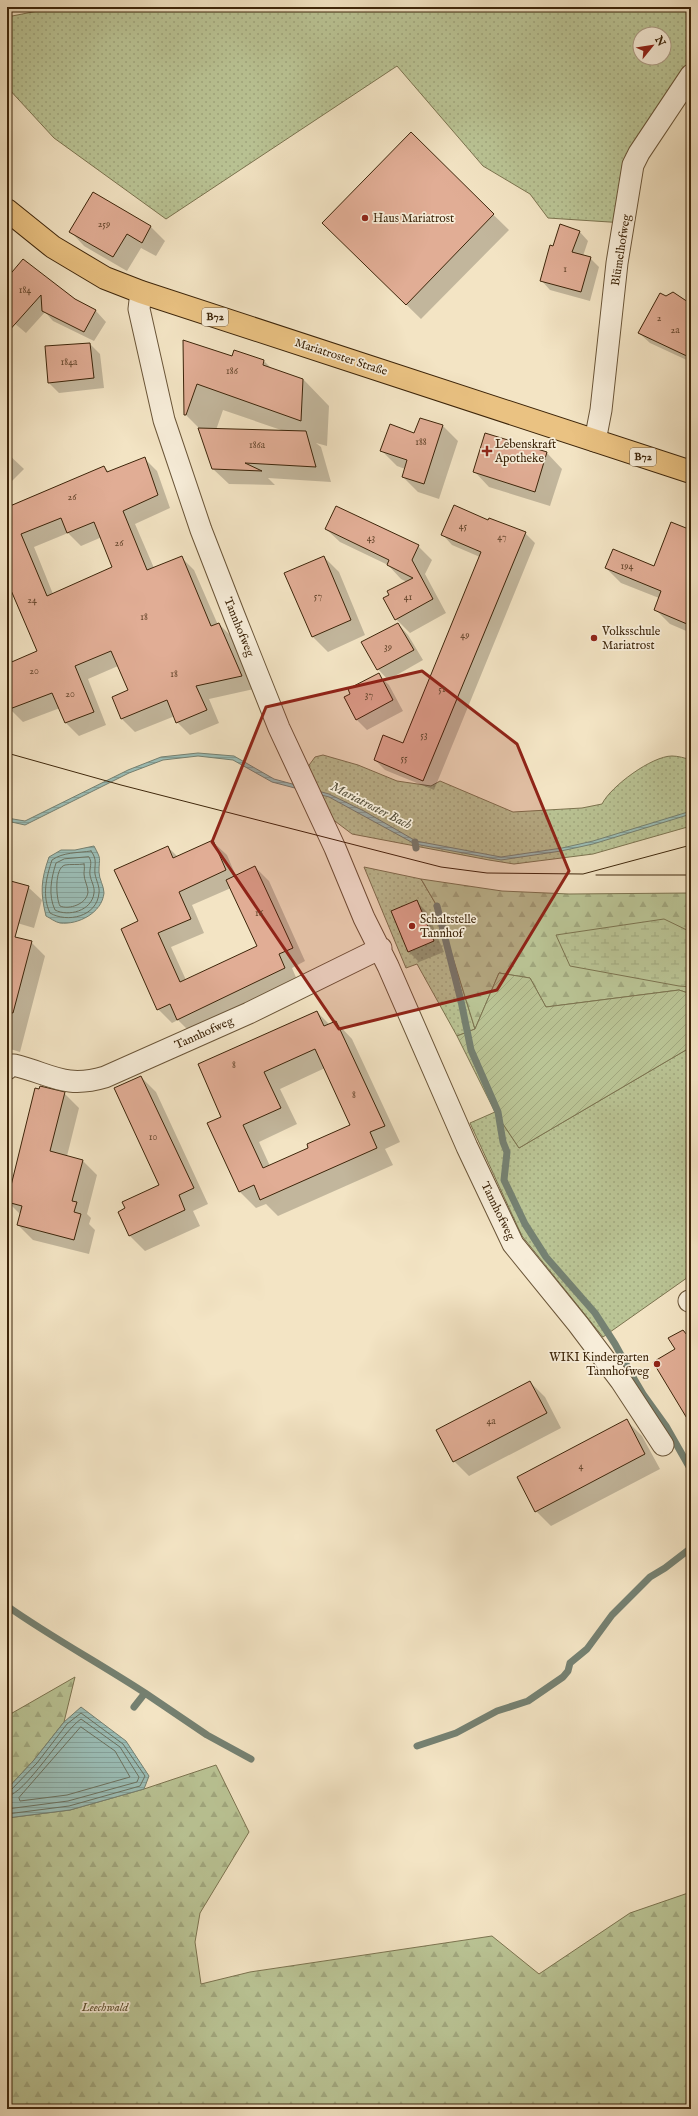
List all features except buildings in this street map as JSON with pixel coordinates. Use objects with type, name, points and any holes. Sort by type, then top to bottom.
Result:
[{"type":"main road","name":"Mariatroster Straße","points":[[7,210],[53,247],[105,278],[141,292],[691,472]]},
{"type":"street","name":"Blümelhofweg","points":[[595,441],[602,402],[617,263],[633,164],[691,75]]},
{"type":"street","name":"Tannhofweg","points":[[141,292],[139,309],[164,420],[201,530],[279,728],[364,918],[381,948],[467,1147],[513,1244],[578,1324],[621,1381],[663,1445]]},
{"type":"street","name":"Tannhofweg","points":[[14,1068],[65,1082],[87,1082],[105,1077],[248,1013],[381,948]]},
{"type":"highlighted area","points":[[422,671],[517,744],[569,871],[497,990],[339,1029],[212,842],[266,707]]},
{"type":"green space","points":[[58,7],[691,7],[691,75],[639,153],[625,223],[548,218],[530,194],[483,166],[397,66],[166,219],[54,138],[7,87],[7,17]]},
{"type":"green space","points":[[323,755],[358,765],[397,781],[431,786],[440,781],[513,812],[582,808],[602,804],[614,789],[643,766],[664,757],[679,757],[691,760],[691,826],[593,854],[514,864],[352,834],[327,815],[307,768],[315,757]]},
{"type":"green space","points":[[364,867],[421,879],[437,906],[475,1029],[457,1036],[417,964],[406,968]]},
{"type":"green space","points":[[421,879],[502,891],[569,894],[691,893],[691,994],[679,990],[546,1007],[530,978],[499,973],[475,1029],[437,906]]},
{"type":"green space","points":[[664,919],[691,932],[691,987],[570,966],[556,935]]},
{"type":"green space","points":[[499,973],[530,978],[546,1007],[679,990],[691,994],[691,1047],[519,1148],[495,1112],[457,1036],[475,1029]]},
{"type":"green space","points":[[691,1047],[691,1275],[603,1337],[522,1236],[470,1123],[495,1112],[519,1148]]},
{"type":"green space","points":[[75,1677],[64,1722],[34,1760],[7,1789],[7,1716]]},
{"type":"green space","name":"Leechwald","points":[[216,1765],[249,1832],[200,1913],[195,1942],[201,1984],[250,1972],[492,1936],[539,1974],[630,1913],[691,1892],[691,2109],[7,2109],[7,1818],[70,1810],[144,1789]]},
{"type":"water","name":"Mariatroster Bach","points":[[198,753],[234,756],[274,779],[329,794],[364,811],[416,841],[501,857],[562,848],[593,841],[691,811],[691,814],[593,844],[561,851],[501,860],[415,844],[329,797],[272,782],[233,760],[198,756],[163,760],[129,773],[25,825],[7,821],[7,818],[25,821],[128,770],[161,757]]},
{"type":"water","points":[[94,846],[100,861],[99,875],[104,893],[99,906],[94,912],[81,920],[67,923],[54,921],[46,916],[42,893],[44,873],[49,857],[61,850],[75,850]]},
{"type":"water","points":[[81,1707],[126,1741],[149,1776],[144,1789],[70,1810],[7,1818],[7,1789],[34,1760],[64,1722]]},
{"type":"waterway","name":"Mariatroster Bach","points":[[415,842],[416,848]]},
{"type":"waterway","points":[[437,906],[461,1001],[471,1050],[498,1112],[503,1142],[507,1152],[504,1180],[525,1224],[546,1257],[595,1313],[627,1366]]},
{"type":"waterway","points":[[630,1372],[643,1394],[666,1426],[691,1470]]},
{"type":"waterway","points":[[417,1746],[456,1733],[497,1711],[528,1701],[563,1677],[568,1671],[570,1663],[587,1649],[612,1615],[650,1577],[665,1568],[691,1548]]},
{"type":"waterway","points":[[7,1606],[145,1693],[134,1707]]},
{"type":"waterway","points":[[145,1693],[207,1735],[251,1759]]},
{"type":"tram line","points":[[7,753],[121,785],[441,867],[487,873],[583,874],[691,845]]},
{"type":"tram line","points":[[596,875],[691,875]]},
{"type":"place","name":"Haus Mariatrost","points":[[365,218]]},
{"type":"place","name":"Lebenskraft Apotheke","points":[[487,451]]},
{"type":"place","name":"Volksschule Mariatrost","points":[[594,638]]},
{"type":"place","name":"Schaltstelle Tannhof","points":[[412,926]]},
{"type":"place","name":"WIKI Kindergarten Tannhofweg","points":[[657,1364]]}]
